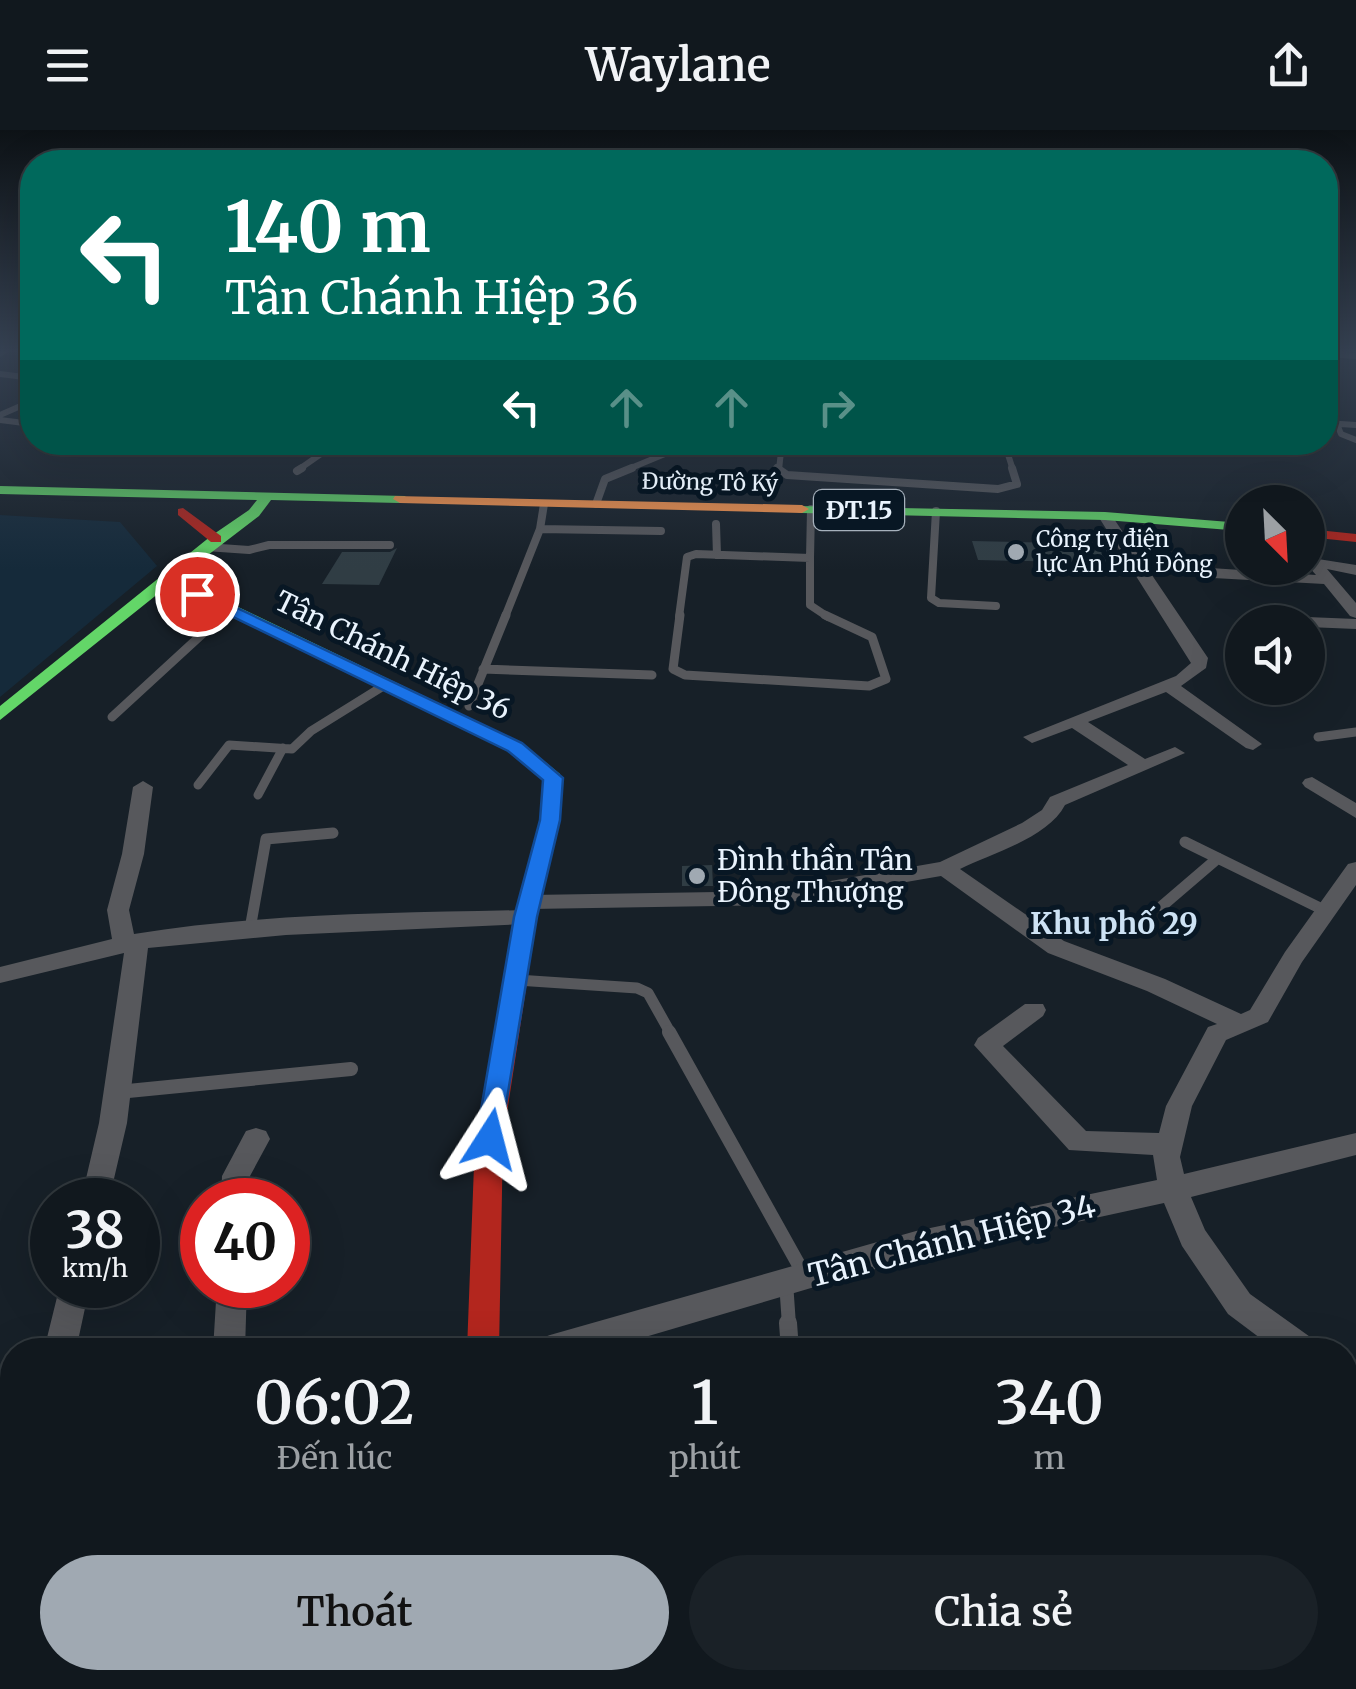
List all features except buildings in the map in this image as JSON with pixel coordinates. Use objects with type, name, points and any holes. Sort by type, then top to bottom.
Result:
[{"type":"main road","name":"Đường Tô Ký","points":[[0,490],[260,505],[596,504],[936,511],[1105,516],[1225,526]]},
{"type":"main road","name":"Đường Tô Ký","points":[[0,506],[183,512],[260,505]]},
{"type":"main road","points":[[0,715],[260,505]]},
{"type":"main road","points":[[183,512],[211,543]]},
{"type":"main road","points":[[1325,535],[1356,538]]},
{"type":"main road","name":"Tân Chánh Hiệp 36","points":[[167,578],[515,747],[553,778],[550,820],[528,909],[490,1139],[482,1338]]},
{"type":"street","points":[[1032,737],[1198,670],[1200,658],[1105,516]]},
{"type":"street","points":[[1325,563],[1356,570]]},
{"type":"street","points":[[1195,572],[1225,574]]},
{"type":"street","points":[[1325,580],[1356,613]]},
{"type":"street","points":[[1325,623],[1356,624]]},
{"type":"street","points":[[1168,685],[1253,744]]},
{"type":"street","points":[[1073,721],[1144,766]]},
{"type":"street","points":[[0,974],[131,943],[302,924],[773,898],[946,868],[1050,814],[1057,802],[1175,753]]},
{"type":"street","points":[[1312,783],[1356,812]]},
{"type":"street","points":[[100,1178],[118,1092],[131,943],[118,910],[133,854],[143,787]]},
{"type":"street","points":[[946,868],[1056,947],[1156,985],[1240,1024]]},
{"type":"street","points":[[1286,1338],[1239,1304],[1194,1238],[1173,1189],[1166,1157],[1179,1106],[1216,1034],[1259,1016],[1356,870]]},
{"type":"street","points":[[1034,1010],[987,1045],[1078,1142],[1169,1144]]},
{"type":"street","points":[[236,1178],[256,1139]]},
{"type":"street","name":"Tân Chánh Hiệp 34","points":[[591,1338],[916,1244],[1173,1189],[1356,1144]]},
{"type":"street","points":[[63,1338],[70,1308]]},
{"type":"street","points":[[230,1338],[231,1308]]},
{"type":"lane","points":[[297,471],[320,455]]},
{"type":"lane","points":[[646,455],[667,455]]},
{"type":"lane","points":[[780,455],[778,469],[787,476],[998,489],[1017,484],[1008,455]]},
{"type":"lane","points":[[596,504],[605,479],[652,456]]},
{"type":"lane","points":[[468,706],[540,529],[544,504]]},
{"type":"lane","points":[[811,509],[812,558],[810,605],[838,624],[872,638],[886,679],[869,686],[686,675],[673,669],[686,558],[812,558]]},
{"type":"lane","points":[[936,511],[931,598],[996,606]]},
{"type":"lane","points":[[716,524],[717,555]]},
{"type":"lane","points":[[540,529],[661,532]]},
{"type":"lane","points":[[211,543],[249,550],[270,545],[390,545]]},
{"type":"lane","points":[[112,717],[228,610]]},
{"type":"lane","points":[[483,669],[652,675]]},
{"type":"lane","points":[[198,785],[230,745],[292,749],[311,731],[386,685]]},
{"type":"lane","points":[[1318,737],[1356,732]]},
{"type":"lane","points":[[258,795],[283,748]]},
{"type":"lane","points":[[250,930],[266,839],[332,833]]},
{"type":"lane","points":[[1185,842],[1326,912]]},
{"type":"lane","points":[[1162,906],[1218,858]]},
{"type":"lane","points":[[515,980],[637,988],[648,993],[795,1279],[791,1338]]},
{"type":"lane","points":[[118,1092],[351,1069]]},
{"type":"shaded area","points":[[0,515],[120,522],[157,566],[0,697]]},
{"type":"traffic: fast","points":[[0,490],[400,499]]},
{"type":"traffic: fast","points":[[0,715],[216,539],[254,513],[266,497]]},
{"type":"traffic: fast","points":[[802,509],[1105,516],[1225,526]]},
{"type":"traffic: fast","points":[[167,578],[515,747],[553,778],[552,793]]},
{"type":"traffic: slow","points":[[400,499],[802,509]]},
{"type":"traffic: jam","points":[[183,512],[216,539]]},
{"type":"traffic: jam","points":[[1325,535],[1356,538]]},
{"type":"traffic: jam","points":[[483,1338],[489,1139],[526,917],[550,820],[552,793]]},
{"type":"place","name":"Công ty điện lực An Phú Đông","points":[[1016,552]]},
{"type":"place","name":"Đình thần Tân Đông Thượng","points":[[697,876]]},
{"type":"district","name":"Khu phố 29","points":[[1114,923]]},
{"type":"route","points":[[197,594],[515,747],[553,778],[550,820],[526,917],[490,1139]]}]
